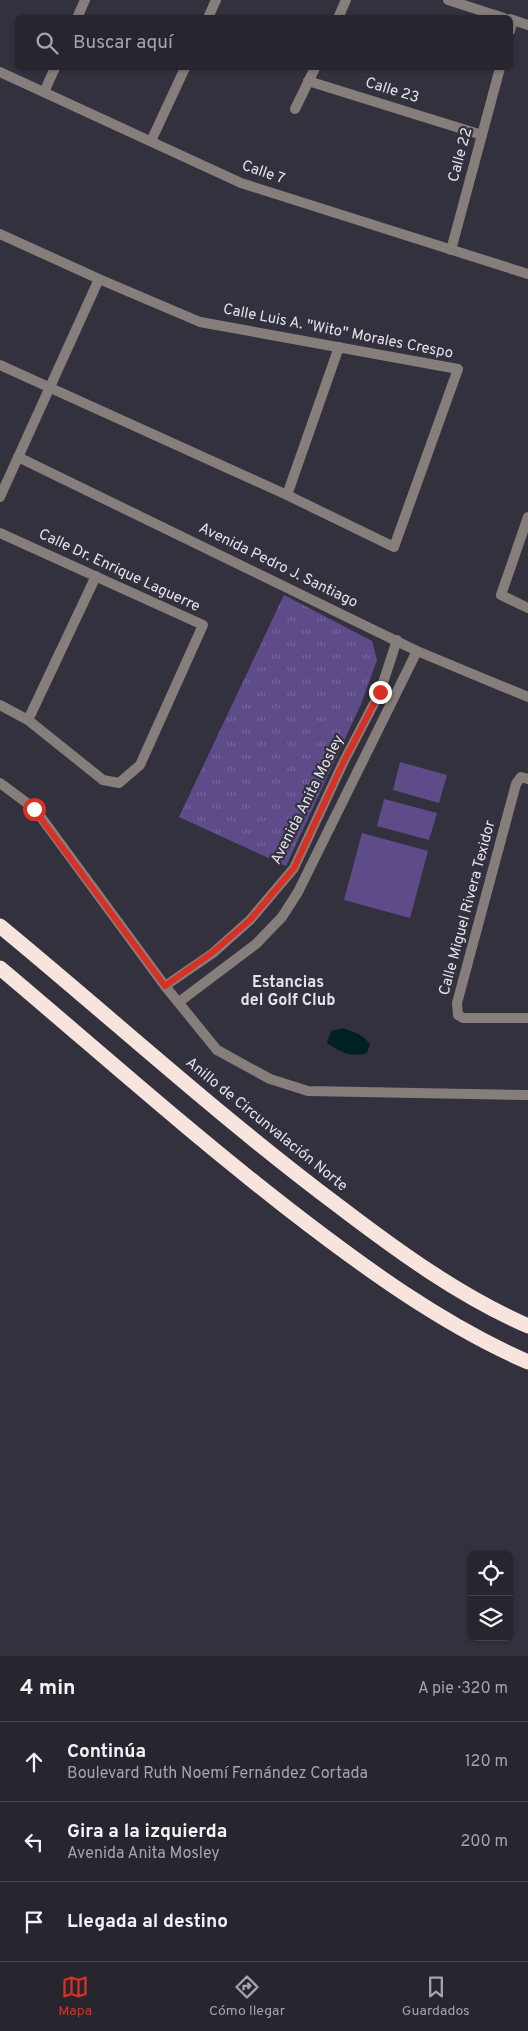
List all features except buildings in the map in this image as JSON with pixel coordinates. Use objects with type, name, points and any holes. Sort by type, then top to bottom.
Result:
[{"type":"highway","name":"Anillo de Circunvalación Norte","points":[[0,926],[282,1164],[375,1234],[432,1273],[528,1326]]},
{"type":"highway","points":[[0,968],[176,1119],[320,1234],[376,1275],[430,1309],[472,1334],[528,1362]]},
{"type":"street","points":[[78,15],[85,0]]},
{"type":"street","points":[[209,15],[216,0]]},
{"type":"street","points":[[339,15],[346,0]]},
{"type":"street","points":[[448,0],[496,15]]},
{"type":"street","points":[[513,20],[528,25]]},
{"type":"street","points":[[44,92],[54,70]]},
{"type":"street","points":[[151,141],[184,70]]},
{"type":"street","points":[[295,109],[313,70]]},
{"type":"street","name":"Calle 22","points":[[451,250],[499,70]]},
{"type":"street","name":"Calle 7","points":[[0,72],[241,182],[528,274]]},
{"type":"street","name":"Calle 23","points":[[308,81],[482,135]]},
{"type":"street","name":"Calle Luis A. \"Wito\" Morales Crespo","points":[[0,234],[200,322],[458,369],[394,547],[287,495],[0,365]]},
{"type":"street","points":[[0,497],[99,279]]},
{"type":"street","points":[[287,495],[339,347]]},
{"type":"street","name":"Avenida Pedro J. Santiago","points":[[18,457],[397,640],[416,651],[528,697]]},
{"type":"street","points":[[528,517],[501,595],[528,608]]},
{"type":"street","name":"Calle Dr. Enrique Laguerre","points":[[0,533],[202,625],[140,765],[119,783],[103,780],[28,720],[0,705]]},
{"type":"street","points":[[28,720],[96,576]]},
{"type":"street","name":"Avenida Anita Mosley","points":[[165,986],[213,952],[250,920],[294,868],[344,761],[380,692],[397,640]]},
{"type":"street","name":"Avenida Anita Mosley","points":[[179,1002],[256,944],[282,918],[298,892],[416,651]]},
{"type":"street","name":"Calle Miguel Rivera Texidor","points":[[528,778],[521,777],[516,784],[457,1003],[458,1015],[462,1018],[528,1018]]},
{"type":"street","points":[[0,783],[34,809],[165,986],[217,1050],[270,1079],[308,1091],[528,1095]]},
{"type":"green space","points":[[284,595],[372,641],[377,660],[361,704],[286,866],[179,817]]},
{"type":"green space","points":[[400,762],[447,775],[439,803],[393,790]]},
{"type":"green space","points":[[384,799],[437,813],[429,840],[377,826]]},
{"type":"green space","points":[[362,833],[428,851],[410,918],[344,900]]},
{"type":"shaded area","points":[[343,1028],[365,1038],[370,1044],[367,1053],[356,1055],[346,1053],[327,1043],[331,1031]]},
{"type":"district","name":"Estancias del Golf Club","points":[[288,992]]},
{"type":"route","points":[[34,809],[165,986],[213,952],[250,920],[294,868],[344,761],[380,692]]}]
